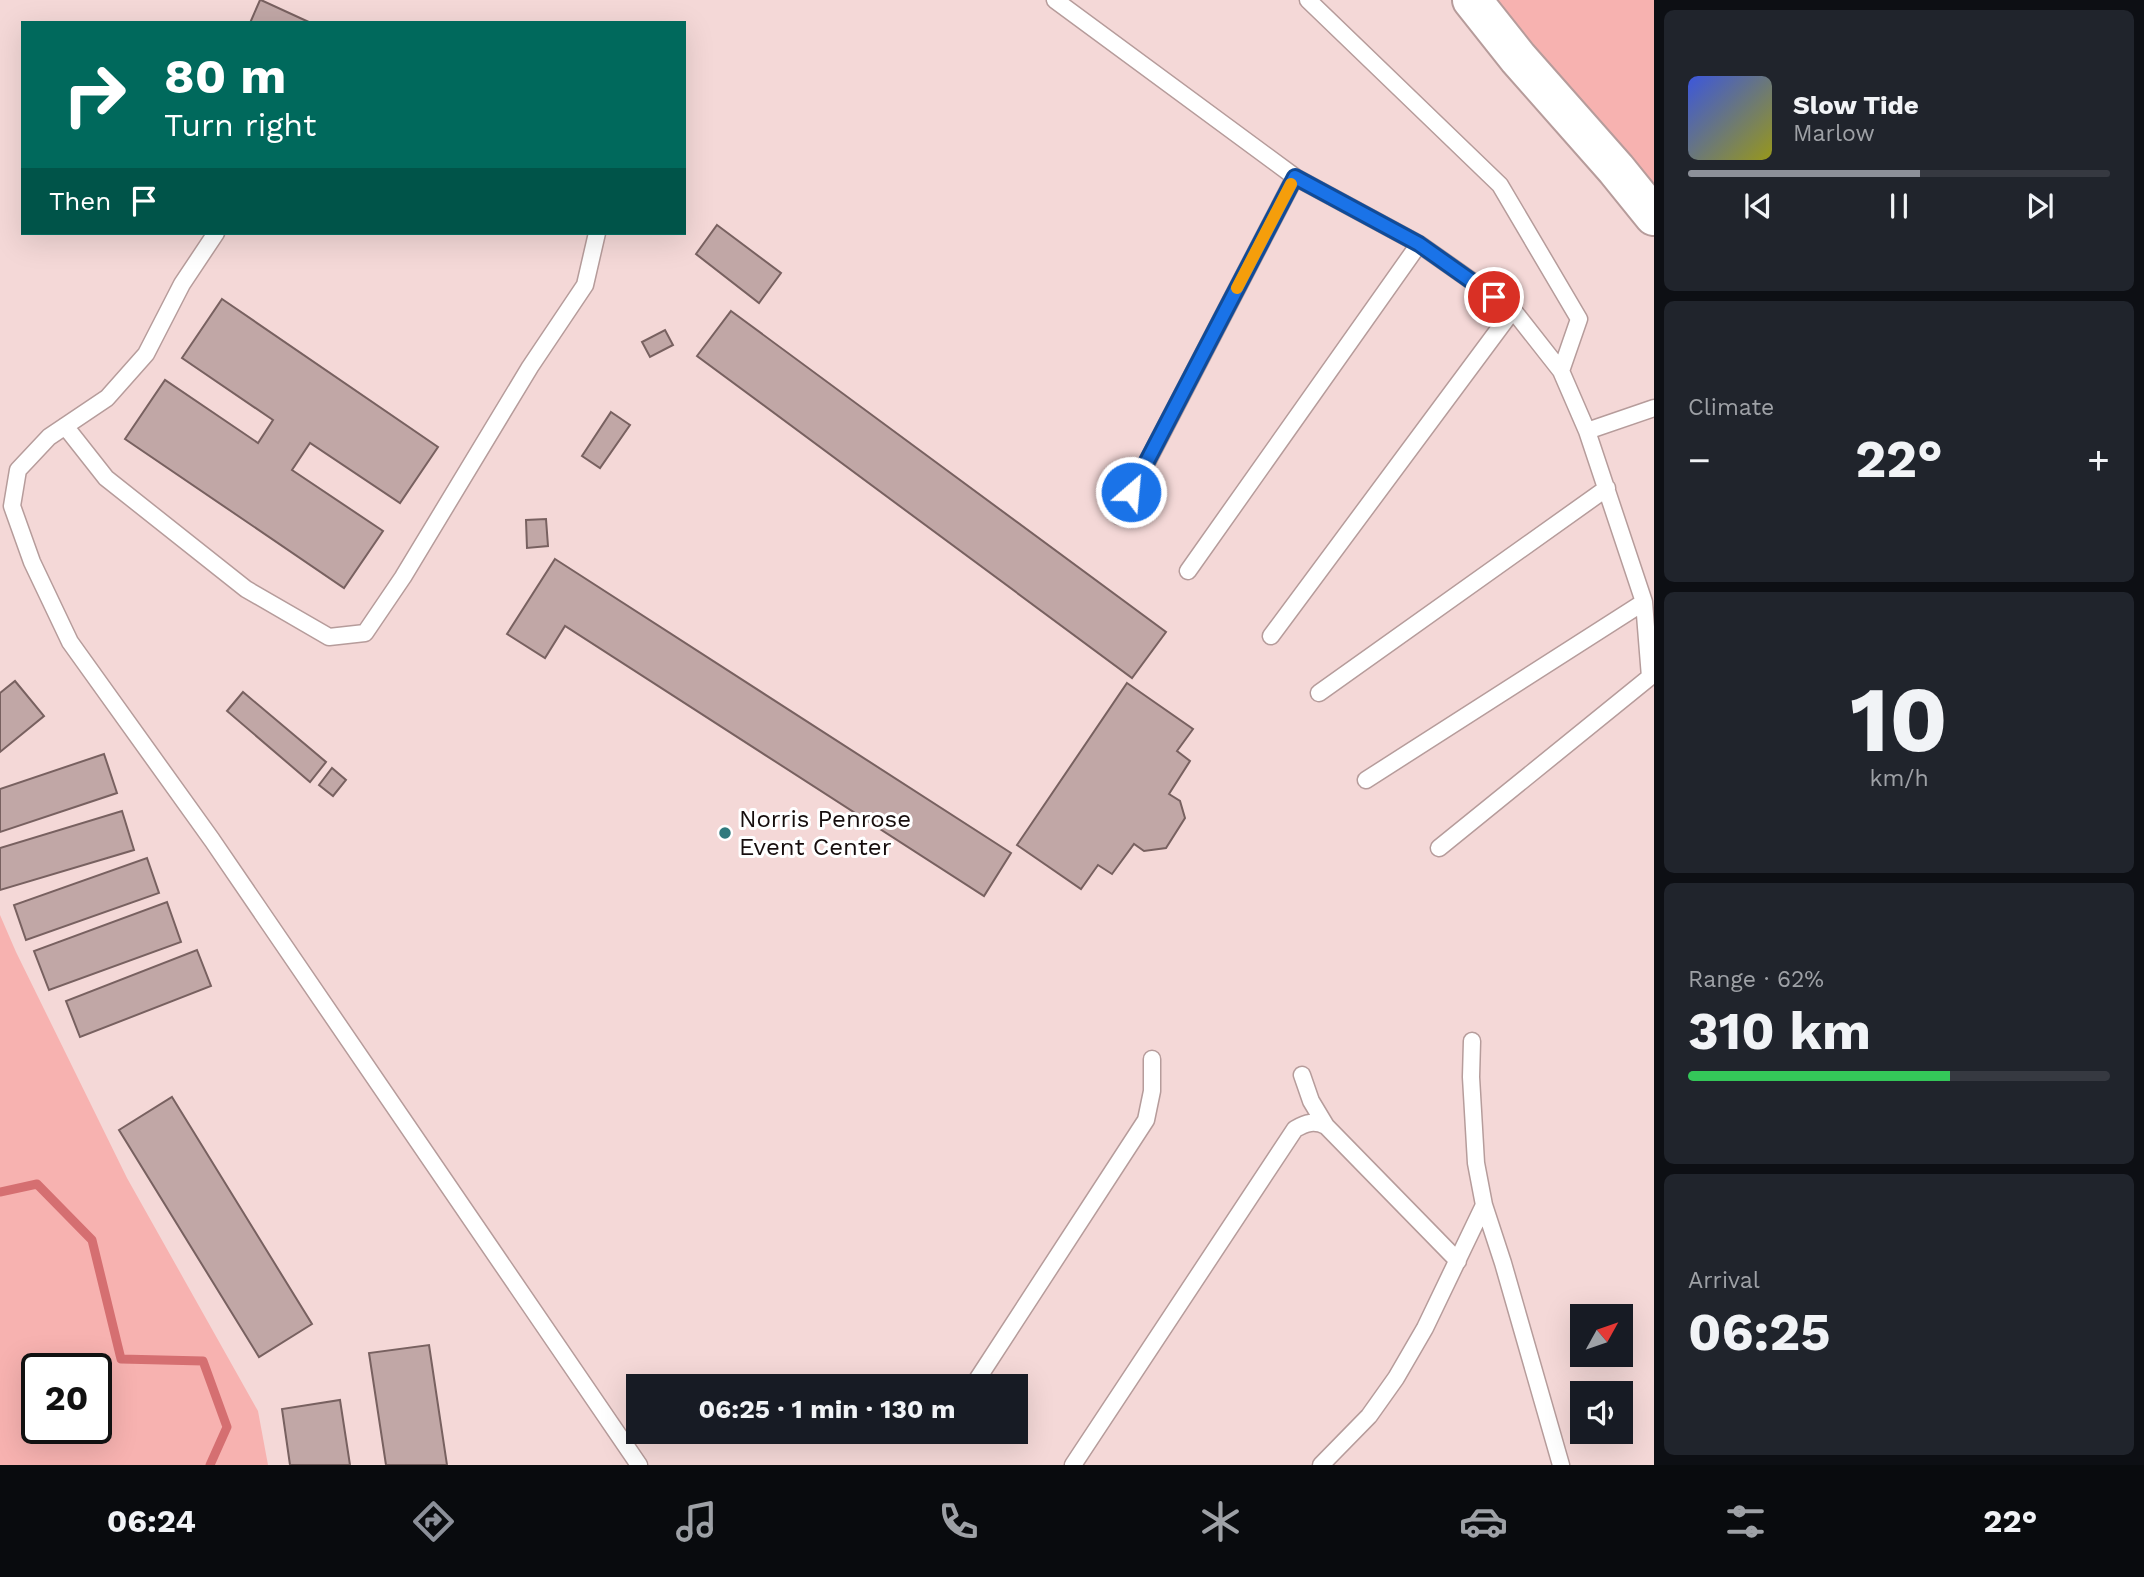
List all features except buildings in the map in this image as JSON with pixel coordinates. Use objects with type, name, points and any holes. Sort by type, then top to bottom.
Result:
[{"type":"street","points":[[1472,0],[1518,58],[1654,216]]},
{"type":"lane","points":[[1055,0],[1295,177],[1419,244],[1513,310],[1561,371],[1587,431],[1644,601],[1650,677],[1439,848]]},
{"type":"lane","points":[[1308,0],[1500,186],[1578,319],[1561,371]]},
{"type":"lane","points":[[1119,516],[1295,177]]},
{"type":"lane","points":[[215,235],[182,284],[146,354],[107,398],[49,437],[18,470],[12,506],[32,562],[71,642],[212,840],[639,1465]]},
{"type":"lane","points":[[65,426],[106,478],[246,589],[329,637],[365,634],[403,577],[530,367],[585,285],[597,235]]},
{"type":"lane","points":[[1188,571],[1419,244]]},
{"type":"lane","points":[[1271,636],[1513,310]]},
{"type":"lane","points":[[1587,431],[1654,408]]},
{"type":"lane","points":[[1319,693],[1607,488]]},
{"type":"lane","points":[[1366,780],[1644,601]]},
{"type":"lane","points":[[1472,1041],[1471,1077],[1476,1163],[1484,1205],[1561,1465]]},
{"type":"lane","points":[[981,1374],[1146,1121],[1152,1091],[1152,1059]]},
{"type":"lane","points":[[1302,1076],[1311,1101],[1326,1126],[1458,1261]]},
{"type":"lane","points":[[1073,1465],[1295,1129],[1306,1123],[1317,1122],[1326,1126]]},
{"type":"lane","points":[[1321,1465],[1369,1416],[1396,1378],[1425,1328],[1484,1205]]},
{"type":"shaded area","points":[[1479,0],[1654,0],[1654,224]]},
{"type":"shaded area","points":[[0,915],[127,1178],[258,1411],[268,1465],[0,1465]]},
{"type":"waterway","points":[[0,1192],[37,1184],[92,1240],[121,1359],[203,1361],[227,1427],[210,1465]]},
{"type":"slow traffic","points":[[1237,288],[1291,184]]},
{"type":"place","name":"Norris Penrose Event Center","points":[[725,833]]},
{"type":"route","points":[[1131,492],[1295,177],[1419,244],[1494,297]]}]
